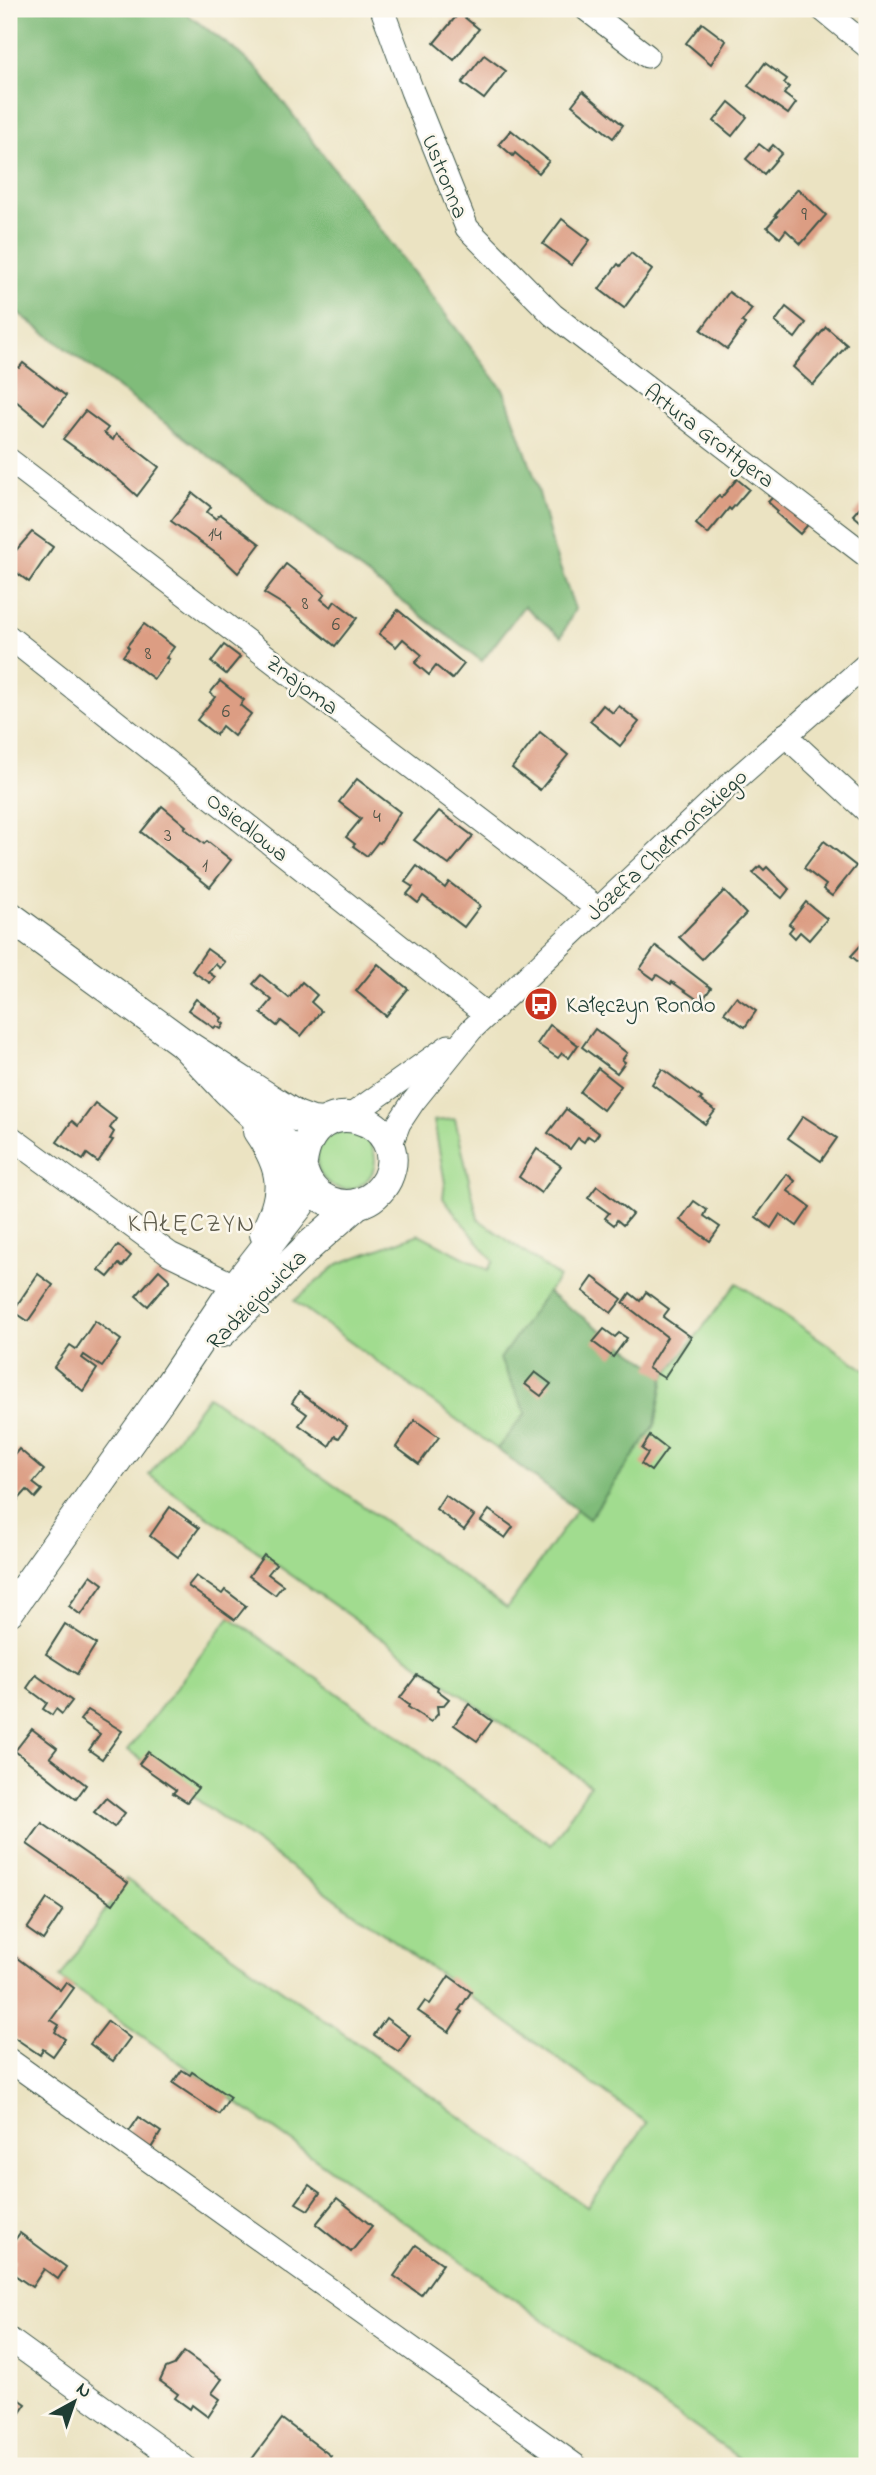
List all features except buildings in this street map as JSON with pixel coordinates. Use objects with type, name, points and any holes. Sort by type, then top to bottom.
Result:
[{"type":"main road","points":[[9,916],[183,1042],[296,1116],[312,1122],[363,1119],[375,1126],[389,1149],[390,1167],[383,1186],[368,1200],[357,1204],[328,1202],[316,1193],[304,1172],[183,1042]]},
{"type":"main road","points":[[227,1090],[267,1144],[277,1167],[281,1187],[274,1215],[236,1286]]},
{"type":"main road","points":[[304,1172],[304,1147],[311,1133],[336,1120]]},
{"type":"main road","name":"Radziejowicka","points":[[9,1611],[160,1399],[236,1286],[299,1205],[304,1172]]},
{"type":"main road","name":"Radziejowicka","points":[[160,1399],[253,1299],[314,1240],[357,1204]]},
{"type":"street","name":"Ustronna","points":[[382,9],[467,228],[553,315]]},
{"type":"street","points":[[586,9],[647,55]]},
{"type":"street","points":[[822,9],[867,46]]},
{"type":"street","name":"Artura Grottgera","points":[[553,315],[867,556]]},
{"type":"street","name":"Znajoma","points":[[9,460],[598,909]]},
{"type":"street","name":"Osiedlowa","points":[[9,637],[479,1023]]},
{"type":"street","name":"Józefa Chełmońskiego","points":[[389,1149],[399,1123],[479,1023],[727,786],[867,664]]},
{"type":"street","points":[[785,735],[867,811]]},
{"type":"street","name":"Józefa Chełmońskiego","points":[[336,1120],[479,1023]]},
{"type":"street","name":"Radziejowicka","points":[[9,1136],[170,1254],[236,1286]]},
{"type":"street","points":[[9,2060],[576,2466]]},
{"type":"street","points":[[9,2340],[184,2466]]},
{"type":"green space","points":[[9,9],[180,9],[260,72],[504,391],[536,481],[553,548],[575,609],[561,637],[524,606],[482,661],[9,306]]},
{"type":"green space","points":[[455,1119],[478,1219],[559,1277],[500,1359],[526,1413],[497,1449],[294,1301],[338,1264],[419,1234],[488,1270],[493,1261],[443,1198],[445,1183],[434,1121]]},
{"type":"green space","points":[[346,1131],[367,1139],[375,1160],[367,1181],[346,1189],[325,1181],[317,1160],[325,1139]]},
{"type":"green space","points":[[737,1283],[867,1371],[867,2466],[750,2466],[60,1978],[126,1879],[587,2207],[647,2123],[128,1750],[230,1617],[551,1845],[590,1785],[149,1475],[208,1396],[507,1608],[578,1508],[589,1518],[655,1425],[664,1378]]},
{"type":"green space","points":[[547,1292],[664,1374],[655,1425],[589,1519],[497,1449],[526,1413],[500,1359]]},
{"type":"place","name":"Kałęczyn Rondo","points":[[541,1004]]},
{"type":"district","name":"KAŁĘCZYN","points":[[192,1222]]}]
